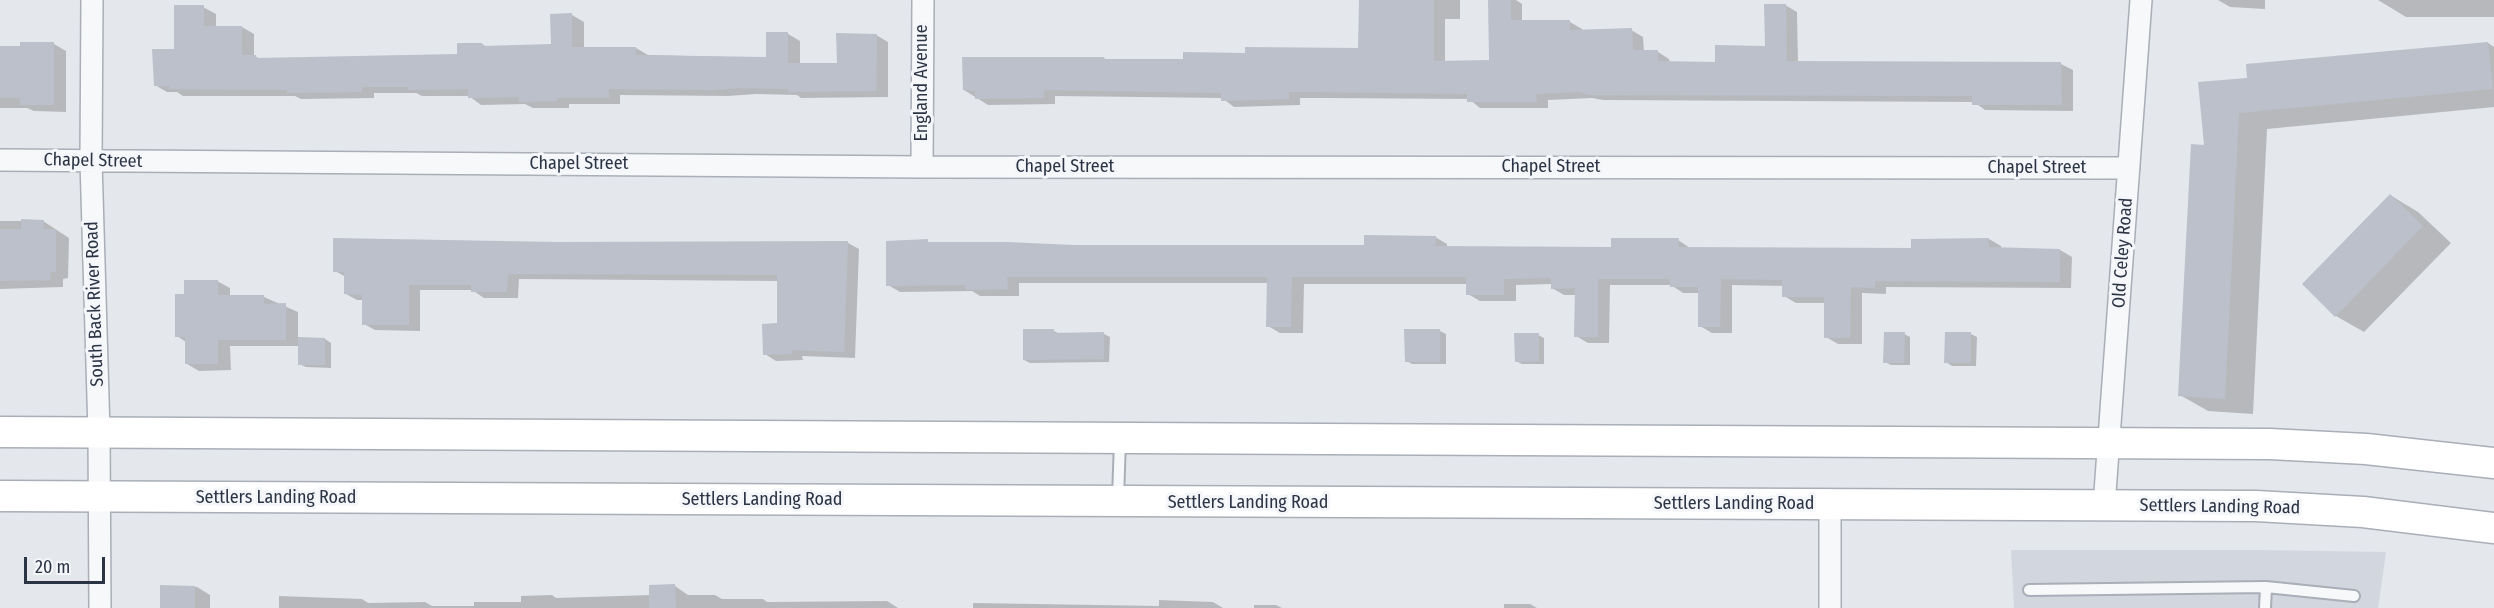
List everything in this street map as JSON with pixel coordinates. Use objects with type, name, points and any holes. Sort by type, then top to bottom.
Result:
[{"type":"main road","points":[[0,432],[2108,442],[2294,445],[2366,449],[2494,463]]},
{"type":"main road","name":"Settlers Landing Road","points":[[0,496],[2303,508],[2413,517],[2494,528]]},
{"type":"street","name":"South Back River Road","points":[[92,0],[91,161],[99,432],[100,608]]},
{"type":"street","name":"England Avenue","points":[[922,167],[923,0]]},
{"type":"street","name":"Old Celey Road","points":[[2104,506],[2140,0]]},
{"type":"street","name":"Chapel Street","points":[[0,160],[922,167],[2129,168]]},
{"type":"street","points":[[1830,504],[1830,608]]},
{"type":"lane","points":[[1117,502],[1120,437]]},
{"type":"lane","points":[[2265,608],[2266,587]]},
{"type":"lane","points":[[2029,590],[2266,587],[2354,596]]},
{"type":"shaded area","points":[[2011,550],[2386,552],[2378,608],[2014,608]]},
{"type":"building","points":[[1359,0],[1434,0],[1434,61],[1489,60],[1488,0],[1511,0],[1511,20],[1570,20],[1570,30],[1632,28],[1633,50],[1658,50],[1658,61],[1715,62],[1715,45],[1765,46],[1764,4],[1786,4],[1787,61],[2061,62],[2062,105],[1972,105],[1972,96],[1590,95],[1579,92],[1536,94],[1537,102],[1467,102],[1467,94],[1313,92],[1289,92],[1289,99],[1221,101],[1221,93],[1044,90],[1044,98],[975,99],[975,91],[963,90],[962,57],[1183,59],[1183,52],[1245,53],[1245,47],[1358,48]]},
{"type":"building","points":[[174,5],[204,5],[204,26],[242,26],[242,55],[256,55],[256,58],[457,54],[457,43],[482,43],[483,46],[551,44],[550,14],[572,13],[572,47],[636,47],[636,55],[766,57],[766,32],[788,32],[788,63],[837,63],[836,33],[877,34],[876,91],[788,92],[788,89],[742,88],[609,89],[609,98],[557,98],[557,101],[519,102],[519,97],[468,98],[468,89],[408,90],[408,87],[362,87],[362,92],[287,93],[287,90],[169,89],[169,86],[154,86],[152,49],[174,49]]},
{"type":"building","points":[[20,42],[54,42],[54,105],[20,105],[20,98],[0,98],[0,46],[20,46]]},
{"type":"building","points":[[2488,42],[2493,89],[2239,113],[2225,399],[2178,396],[2191,144],[2204,145],[2198,82],[2247,78],[2246,64]]},
{"type":"building","points":[[2390,194],[2423,226],[2335,317],[2302,284]]},
{"type":"building","points":[[21,219],[44,220],[43,229],[56,229],[56,272],[51,272],[50,280],[0,281],[0,229],[21,229]]},
{"type":"building","points":[[1364,235],[1436,236],[1435,246],[1611,247],[1611,238],[1679,238],[1678,247],[1911,248],[1911,239],[1989,238],[1989,247],[2060,249],[2060,282],[1875,281],[1875,288],[1851,287],[1850,338],[1824,338],[1824,297],[1782,297],[1782,280],[1721,279],[1720,327],[1698,327],[1698,287],[1670,287],[1670,279],[1598,279],[1598,337],[1574,337],[1575,288],[1551,289],[1551,278],[1504,279],[1504,295],[1466,295],[1466,277],[1292,277],[1291,327],[1266,327],[1267,277],[1007,277],[1008,289],[966,290],[966,285],[886,286],[886,241],[928,239],[928,242],[1074,245],[1364,245]]},
{"type":"building","points":[[333,238],[558,242],[848,241],[844,352],[791,350],[792,354],[763,355],[762,324],[777,323],[777,275],[508,274],[507,292],[471,292],[471,285],[409,285],[409,325],[362,325],[362,295],[344,294],[344,272],[333,272]]},
{"type":"building","points":[[184,280],[218,280],[218,295],[264,295],[264,304],[286,303],[286,340],[218,340],[218,364],[185,364],[185,337],[175,337],[175,294],[184,294]]},
{"type":"building","points":[[1023,329],[1054,329],[1054,333],[1104,332],[1104,359],[1023,360]]},
{"type":"building","points":[[1404,329],[1440,329],[1440,362],[1405,362]]},
{"type":"building","points":[[1884,332],[1905,332],[1904,363],[1883,363]]},
{"type":"building","points":[[1945,332],[1971,332],[1971,363],[1944,363]]},
{"type":"building","points":[[1514,333],[1539,333],[1539,361],[1515,362]]},
{"type":"building","points":[[298,337],[325,338],[325,365],[298,365]]},
{"type":"building","points":[[675,584],[676,608],[649,608],[649,585]]},
{"type":"building","points":[[160,585],[195,586],[195,608],[160,608]]}]
